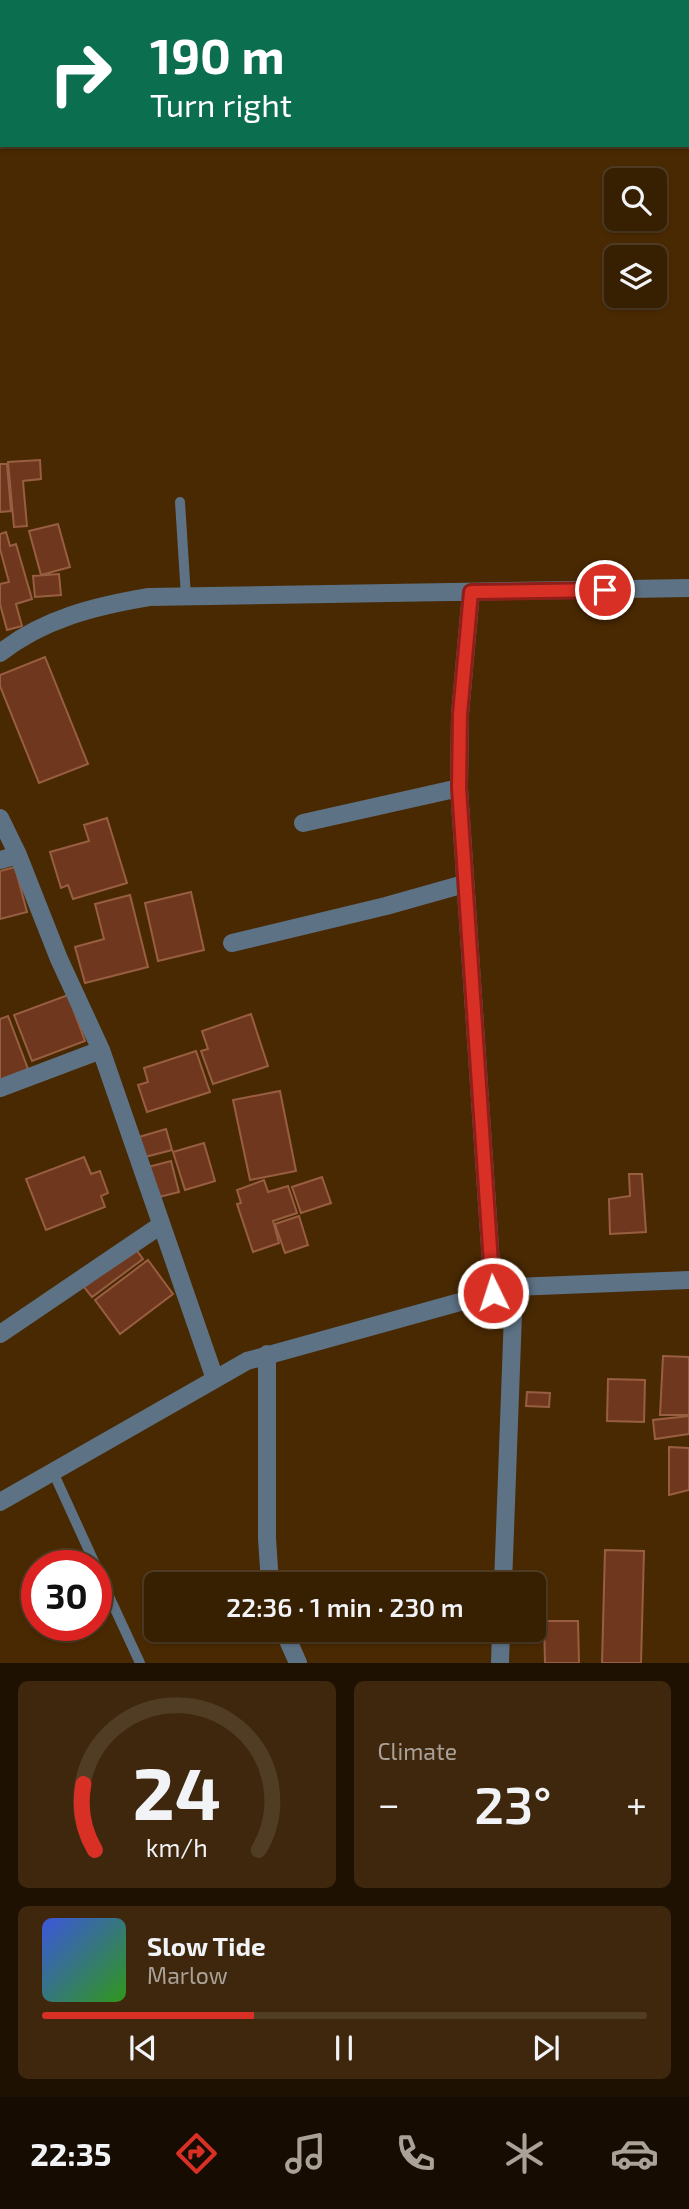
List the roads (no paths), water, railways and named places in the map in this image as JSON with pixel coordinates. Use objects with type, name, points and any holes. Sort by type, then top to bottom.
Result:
[{"type":"street","points":[[0,653],[20,637],[52,622],[105,604],[149,597],[689,588]]},
{"type":"street","points":[[471,592],[460,714],[459,788],[493,1293]]},
{"type":"street","points":[[303,823],[459,788]]},
{"type":"street","points":[[0,818],[18,855],[59,959],[101,1049],[215,1379]]},
{"type":"street","points":[[0,860],[18,855]]},
{"type":"street","points":[[232,943],[464,884]]},
{"type":"street","points":[[0,1088],[101,1049]]},
{"type":"street","points":[[0,1334],[161,1225]]},
{"type":"street","points":[[0,1502],[247,1360],[514,1287],[689,1280]]},
{"type":"street","points":[[503,1572],[514,1287]]},
{"type":"street","points":[[267,1354],[269,1572]]},
{"type":"street","points":[[288,1642],[298,1663]]},
{"type":"street","points":[[500,1663],[501,1642]]},
{"type":"lane","points":[[180,502],[186,597]]},
{"type":"lane","points":[[53,1472],[88,1550]]},
{"type":"lane","points":[[112,1602],[140,1663]]}]
